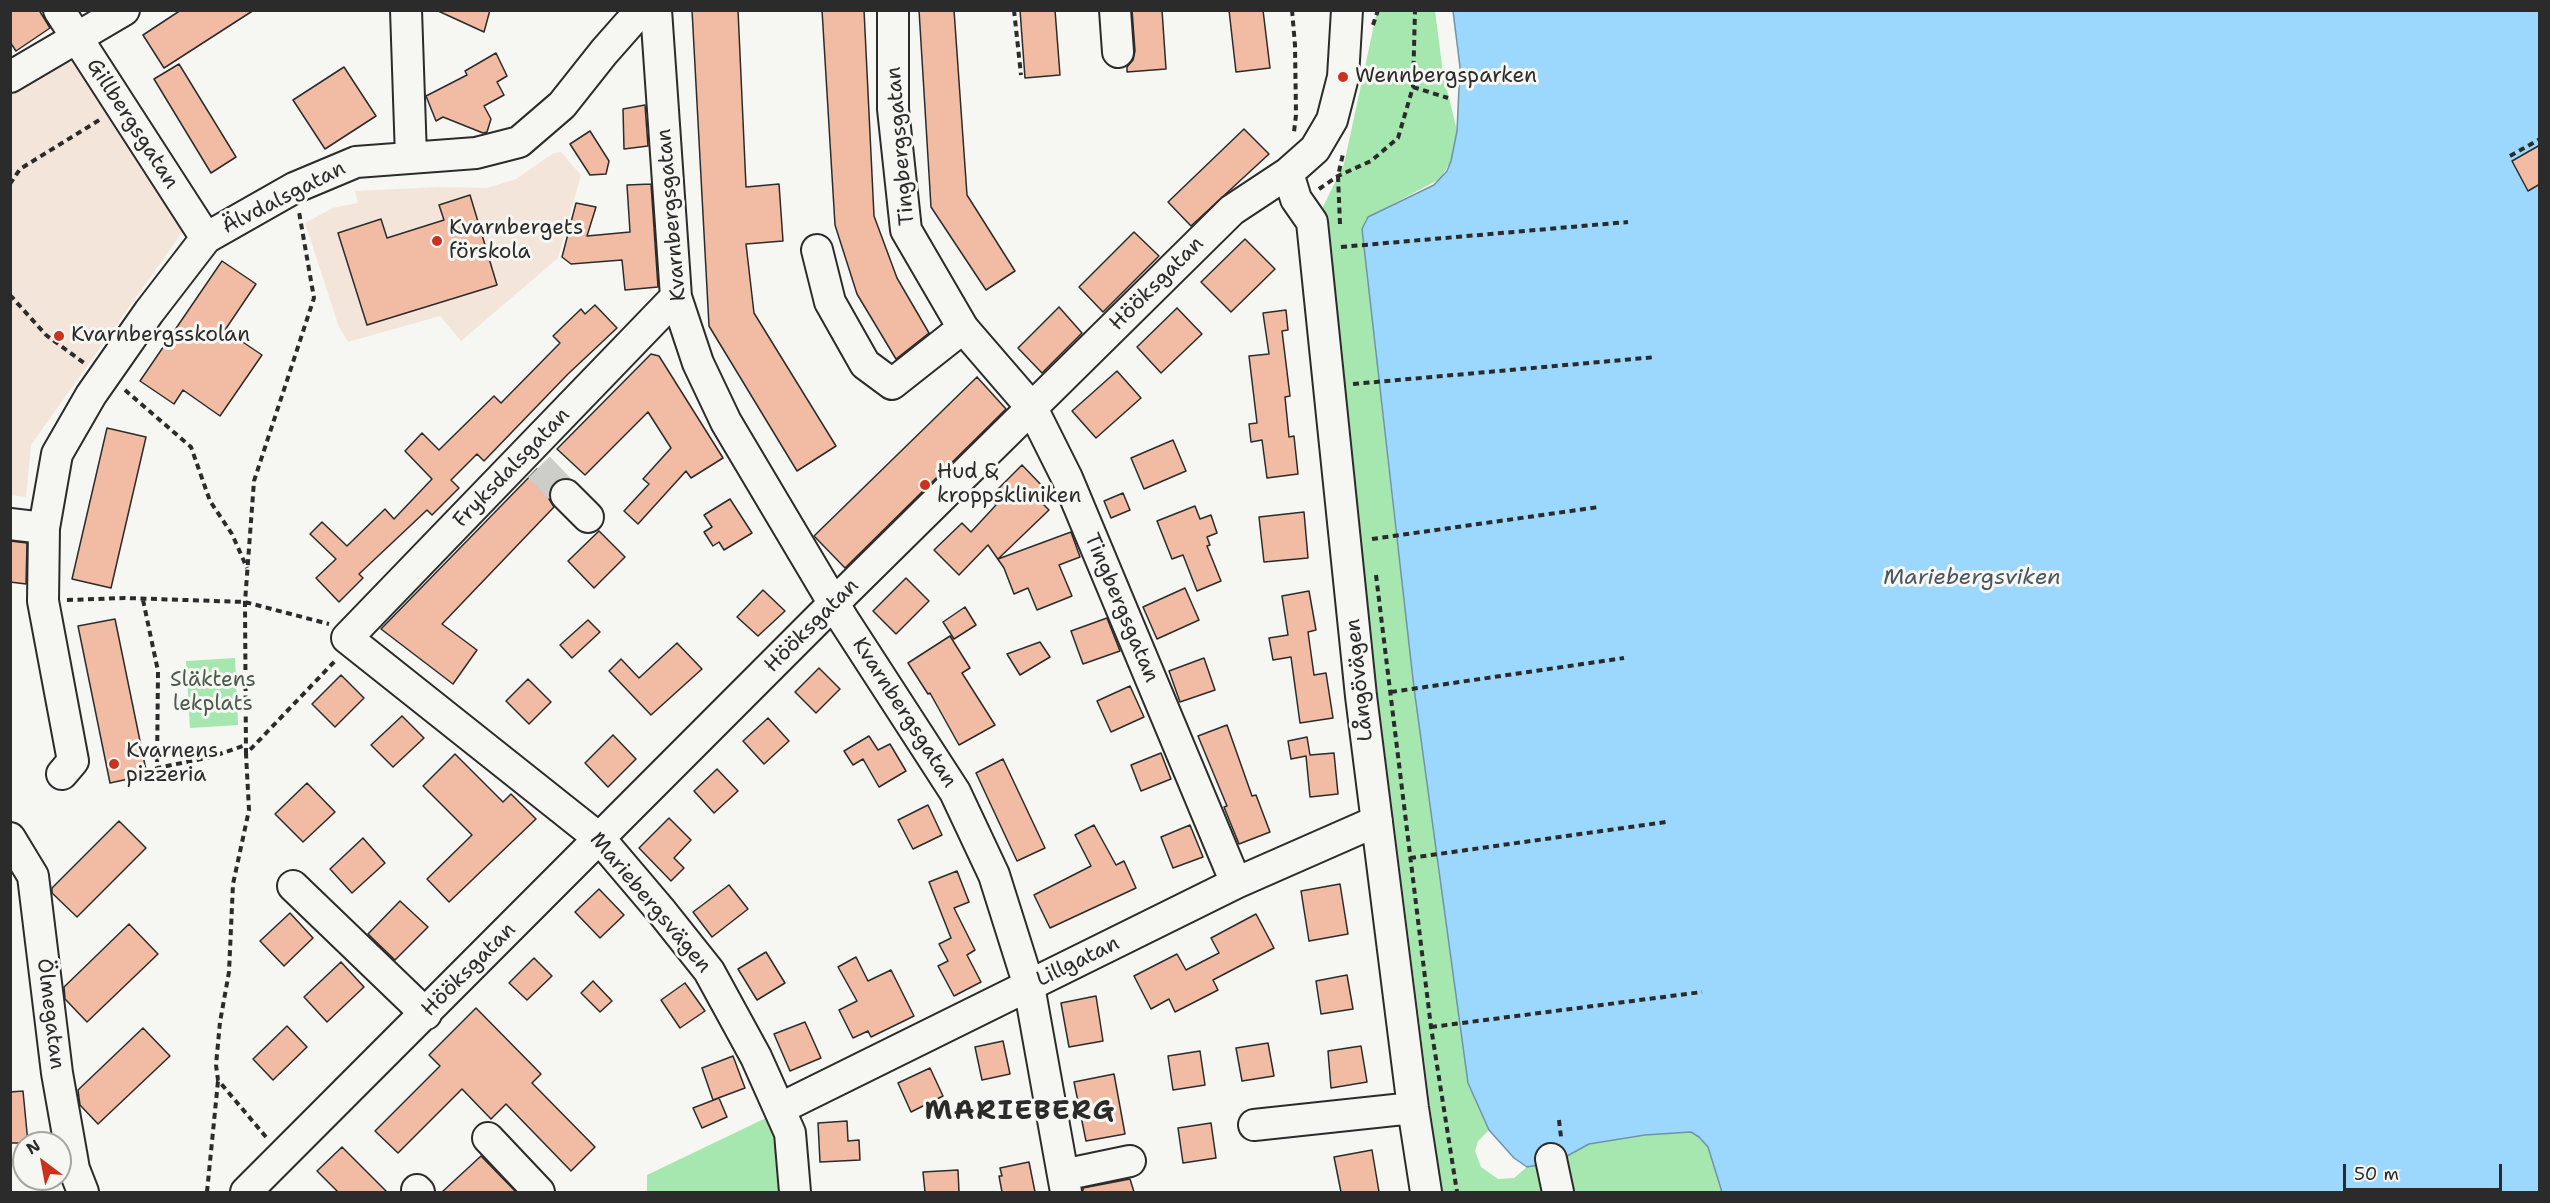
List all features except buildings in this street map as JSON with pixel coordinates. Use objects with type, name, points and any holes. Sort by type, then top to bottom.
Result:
[{"type":"street","name":"Gillbergsgatan","points":[[59,10],[206,238]]},
{"type":"street","points":[[10,77],[124,10]]},
{"type":"street","points":[[406,10],[411,157]]},
{"type":"street","name":"Älvdalsgatan","points":[[63,774],[73,761],[43,601],[44,528],[57,454],[104,376],[149,312],[206,238],[294,188],[356,162],[476,153],[519,142],[562,105],[641,10]]},
{"type":"street","name":"Kvarnbergsgatan","points":[[656,10],[676,297],[698,363],[726,422],[834,603],[955,792],[994,875],[1029,986],[1065,1184]]},
{"type":"street","name":"Tingbergsgatan","points":[[893,10],[893,109],[906,230],[963,328],[1032,408],[1067,478],[1236,883]]},
{"type":"street","points":[[1115,10],[1118,52]]},
{"type":"street","name":"Hööksgatan","points":[[1328,10],[1344,48]]},
{"type":"street","name":"Hööksgatan","points":[[246,1192],[834,603],[1232,210],[1288,172],[1315,149],[1332,120],[1342,77],[1347,10]]},
{"type":"street","name":"Långövägen","points":[[1288,172],[1296,199],[1312,222],[1361,696],[1413,1108],[1426,1192]]},
{"type":"street","points":[[817,250],[830,302],[847,333],[865,364],[892,384],[963,328]]},
{"type":"street","name":"Fryksdalsgatan","points":[[347,638],[532,460],[676,297]]},
{"type":"street","points":[[566,495],[588,518]]},
{"type":"street","points":[[10,524],[44,528]]},
{"type":"street","name":"Mariebergsvägen","points":[[347,638],[600,839],[709,971],[781,1108],[790,1133],[795,1192]]},
{"type":"street","name":"Lillgatan","points":[[781,1108],[1236,883],[1377,821]]},
{"type":"street","name":"Ölmegatan","points":[[10,838],[33,876],[57,1073],[74,1169],[83,1192]]},
{"type":"street","points":[[293,886],[426,1014]]},
{"type":"street","points":[[1254,1125],[1413,1108]]},
{"type":"street","points":[[488,1138],[539,1192]]},
{"type":"street","points":[[1551,1159],[1557,1192]]},
{"type":"street","points":[[1065,1184],[1130,1161]]},
{"type":"path","points":[[1014,10],[1021,75]]},
{"type":"path","points":[[1288,172],[1296,115],[1292,10]]},
{"type":"path","points":[[1342,258],[1338,176],[1371,161],[1398,138],[1413,87],[1415,10]]},
{"type":"path","points":[[1413,87],[1448,98]]},
{"type":"path","points":[[10,184],[20,169],[121,106]]},
{"type":"path","points":[[2510,156],[2540,139]]},
{"type":"path","points":[[207,1192],[218,1080],[216,1065],[220,1022],[229,972],[233,884],[249,810],[246,754],[245,602],[254,481],[314,298],[294,188]]},
{"type":"path","points":[[1341,247],[1628,222]]},
{"type":"path","points":[[10,295],[46,335],[159,418],[191,447],[210,501],[232,534],[248,568]]},
{"type":"path","points":[[1353,384],[1656,357]]},
{"type":"path","points":[[1352,372],[1354,395]]},
{"type":"path","points":[[1372,539],[1599,507]]},
{"type":"path","points":[[1370,528],[1373,551]]},
{"type":"path","points":[[1376,574],[1431,1026],[1457,1192]]},
{"type":"path","points":[[43,601],[125,598],[245,602],[327,622],[347,638],[344,653],[246,754]]},
{"type":"path","points":[[143,600],[158,670],[157,768],[211,757],[246,745]]},
{"type":"path","points":[[1391,692],[1624,658]]},
{"type":"path","points":[[1410,858],[1666,822]]},
{"type":"path","points":[[1431,1026],[1702,992]]},
{"type":"path","points":[[218,1080],[282,1156]]},
{"type":"shaded area","name":"Kvarnbergsskolan","points":[[74,54],[186,227],[31,445],[26,497],[10,495],[10,92]]},
{"type":"shaded area","name":"Kvarnbergets förskola","points":[[561,152],[581,175],[558,258],[461,341],[440,316],[348,342],[339,327],[305,223],[333,208],[358,203],[355,191],[439,187],[487,188],[516,179],[552,154]]},
{"type":"green space","points":[[1377,11],[1435,11],[1443,73],[1457,131],[1451,161],[1440,179],[1368,217],[1362,229],[1396,535],[1468,1083],[1489,1130],[1478,1141],[1475,1151],[1481,1167],[1498,1179],[1514,1178],[1527,1167],[1558,1161],[1589,1144],[1645,1135],[1691,1132],[1708,1147],[1722,1192],[1441,1192],[1317,219],[1344,164]]},
{"type":"green space","name":"Släktens lekplats","points":[[235,658],[238,725],[190,728],[186,661]]},
{"type":"green space","points":[[768,1117],[787,1162],[788,1192],[647,1192],[647,1175]]},
{"type":"water","name":"Mariebergsviken","points":[[1453,11],[2539,11],[2539,1192],[1722,1192],[1708,1147],[1691,1132],[1645,1135],[1589,1144],[1558,1161],[1527,1167],[1514,1158],[1489,1130],[1468,1083],[1414,688],[1362,229],[1368,217],[1434,185],[1447,171],[1457,131],[1460,67]]},
{"type":"tunnel","points":[[539,467],[566,495]]},
{"type":"place","name":"Wennbergsparken","points":[[1343,77]]},
{"type":"place","name":"Kvarnbergets förskola","points":[[437,241]]},
{"type":"place","name":"Kvarnbergsskolan","points":[[59,336]]},
{"type":"place","name":"Hud & kroppskliniken","points":[[925,485]]},
{"type":"place","name":"Kvarnens pizzeria","points":[[114,764]]},
{"type":"district","name":"MARIEBERG","points":[[1020,1112]]}]
